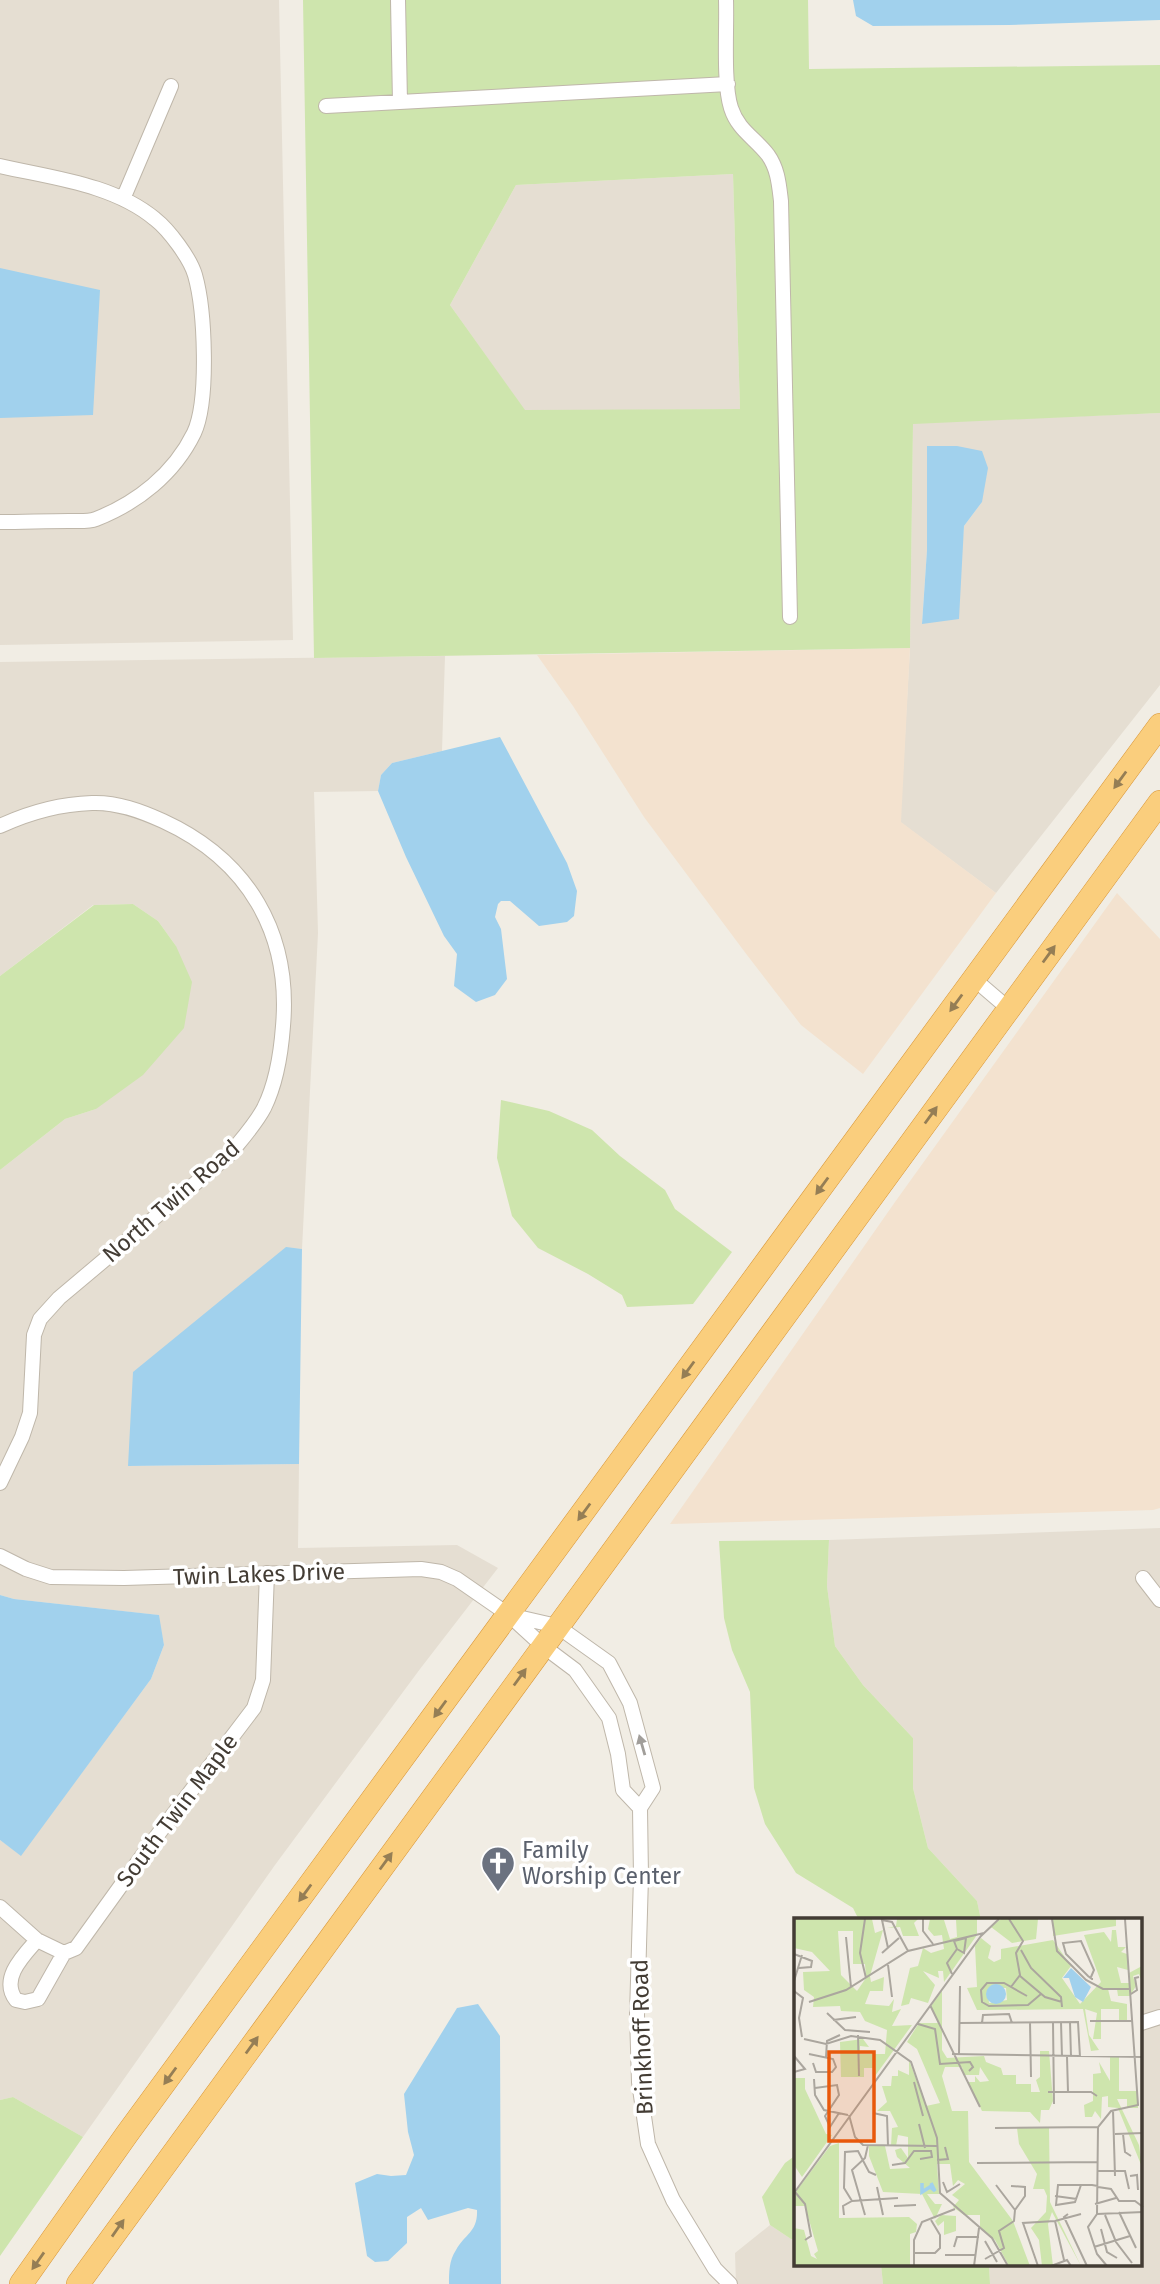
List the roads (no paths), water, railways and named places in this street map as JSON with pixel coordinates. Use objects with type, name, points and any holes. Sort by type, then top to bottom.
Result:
[{"type":"highway","points":[[21,2284],[127,2134],[1160,725]]},
{"type":"highway","points":[[78,2284],[1160,802]]},
{"type":"street","points":[[397,0],[400,102]]},
{"type":"street","points":[[726,0],[731,108],[741,129],[768,155],[778,176],[782,201],[790,617]]},
{"type":"street","points":[[326,106],[728,84]]},
{"type":"street","points":[[123,199],[172,86]]},
{"type":"street","points":[[0,166],[97,189],[123,199],[156,219],[176,242],[195,273],[202,313],[204,394],[194,432],[158,483],[125,504],[93,521],[0,522]]},
{"type":"street","name":"North Twin Road","points":[[0,826],[32,813],[93,803],[136,809],[182,830],[225,861],[252,892],[272,931],[283,973],[285,1005],[274,1078],[264,1108],[246,1134],[229,1155],[59,1298],[40,1319],[34,1335],[30,1413],[22,1437],[0,1483]]},
{"type":"street","points":[[974,979],[1009,1009]]},
{"type":"street","name":"Twin Lakes Drive","points":[[0,1556],[26,1569],[51,1577],[124,1578],[421,1569],[440,1572],[457,1579],[509,1615]]},
{"type":"street","name":"South Twin Maple","points":[[37,1940],[9,1974],[8,1987],[16,2000],[25,2002],[38,1999],[64,1953],[76,1948],[254,1708],[264,1680],[267,1573]]},
{"type":"street","points":[[1143,1578],[1160,1600]]},
{"type":"street","points":[[509,1615],[543,1646],[576,1670],[609,1718],[623,1790],[640,1808]]},
{"type":"street","name":"Brinkhoff Road","points":[[509,1615],[557,1626],[609,1663],[630,1703],[653,1788],[640,1808],[637,2015],[639,2082],[648,2144],[673,2200],[715,2269],[730,2284]]},
{"type":"street","points":[[0,1907],[37,1940],[64,1953]]},
{"type":"street","points":[[1142,2023],[1160,2017]]},
{"type":"water","points":[[853,0],[1160,0],[1160,20],[873,26],[856,16]]},
{"type":"water","points":[[0,268],[100,290],[93,415],[0,418]]},
{"type":"water","points":[[927,446],[957,446],[982,451],[988,468],[982,502],[964,526],[959,619],[922,624],[927,550]]},
{"type":"water","points":[[500,737],[567,863],[577,891],[574,916],[567,922],[539,926],[510,901],[501,901],[498,904],[495,917],[501,929],[507,979],[495,995],[476,1002],[454,986],[457,954],[444,936],[378,791],[381,775],[392,763]]},
{"type":"water","points":[[286,1247],[302,1249],[299,1464],[128,1466],[133,1372]]},
{"type":"water","points":[[0,1595],[14,1599],[159,1615],[164,1645],[151,1679],[21,1856],[0,1840]]},
{"type":"water","points":[[478,2004],[500,2036],[501,2284],[449,2284],[452,2258],[473,2228],[477,2210],[468,2208],[428,2220],[421,2208],[407,2217],[407,2243],[388,2261],[375,2262],[367,2256],[355,2183],[377,2174],[406,2175],[414,2155],[408,2132],[404,2094],[457,2008]]},
{"type":"place","name":"Family Worship Center","points":[[498,1893]]}]
